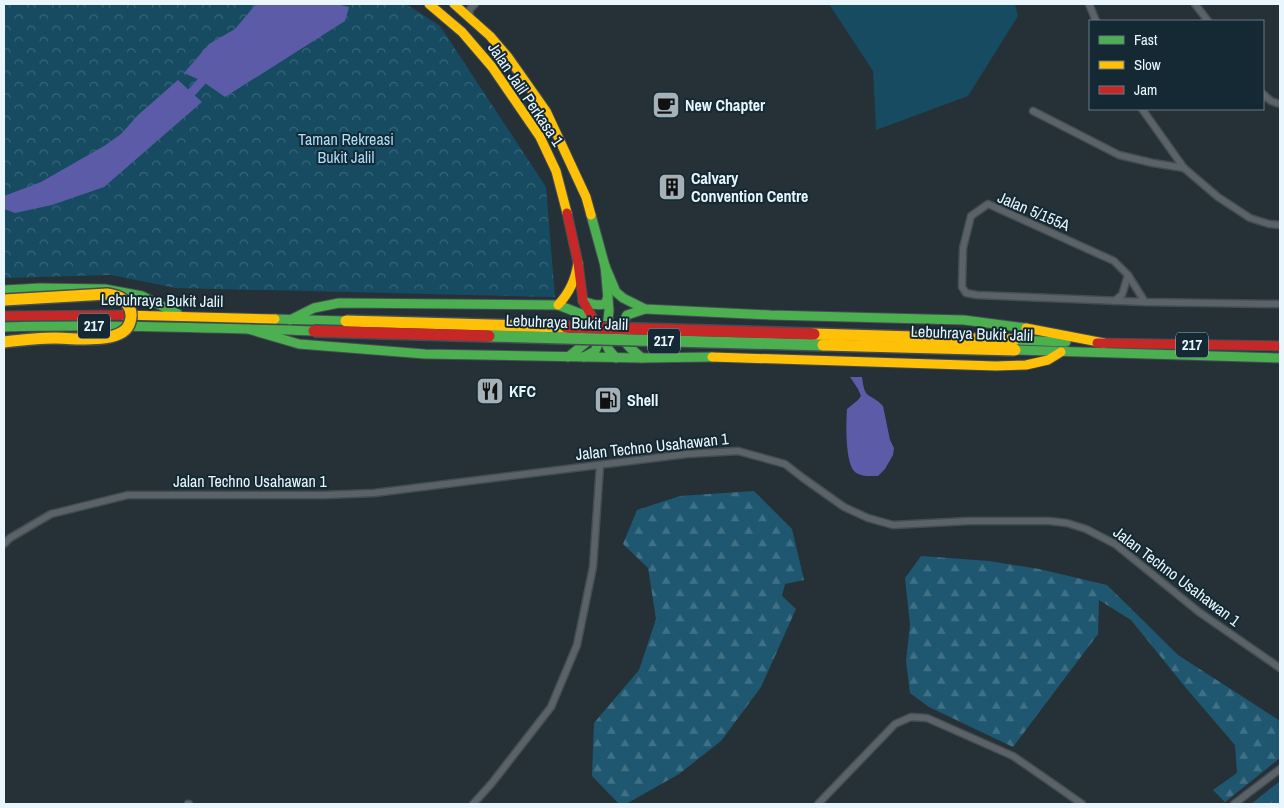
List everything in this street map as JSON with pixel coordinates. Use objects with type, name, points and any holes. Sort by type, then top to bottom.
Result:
[{"type":"main road","name":"Jalan Jalil Perkasa 1","points":[[429,4],[462,32],[492,67],[540,138],[556,171],[562,191],[578,263],[583,300],[609,350],[616,358]]},
{"type":"main road","name":"Jalan Jalil Perkasa 1","points":[[454,4],[490,36],[508,57],[546,111],[586,197],[605,266],[609,310],[608,320],[595,351],[583,357]]},
{"type":"main road","points":[[558,305],[566,298],[572,287],[578,263]]},
{"type":"main road","points":[[605,266],[616,292],[623,298],[645,308],[770,315],[964,320],[1013,326],[1104,343]]},
{"type":"main road","points":[[4,290],[40,288],[105,289],[142,296],[182,316]]},
{"type":"main road","points":[[4,300],[107,294],[122,298],[131,310],[130,325],[126,331],[118,335],[4,342]]},
{"type":"main road","points":[[583,300],[592,305],[601,306],[605,304],[608,297]]},
{"type":"main road","points":[[290,320],[314,308],[339,303],[558,305],[584,315],[592,327],[588,342],[568,356]]},
{"type":"main road","points":[[642,358],[626,344],[621,328],[627,315],[645,308]]},
{"type":"main road","name":"Lebuhraya Bukit Jalil","points":[[4,316],[182,316],[346,321],[1014,345],[1061,352],[1280,358]]},
{"type":"main road","name":"Lebuhraya Bukit Jalil","points":[[4,327],[248,329],[1014,345],[1104,343],[1280,346]]},
{"type":"main road","points":[[248,329],[299,344],[425,354],[616,358],[728,356],[996,366],[1026,365],[1048,360],[1061,352]]},
{"type":"street","points":[[469,17],[470,9],[475,4]]},
{"type":"street","points":[[1089,4],[1096,20]]},
{"type":"street","points":[[1196,4],[1207,20]]},
{"type":"street","points":[[1264,95],[1270,101],[1280,104]]},
{"type":"street","points":[[1143,110],[1184,168],[1218,197],[1250,218],[1269,224],[1280,225]]},
{"type":"street","points":[[1032,111],[1118,155],[1184,168]]},
{"type":"street","name":"Jalan 5/155A","points":[[1145,302],[1128,275],[1114,261],[988,204],[970,216],[963,248],[962,287],[966,294],[1145,302],[1280,304]]},
{"type":"street","points":[[1114,301],[1122,295],[1128,275]]},
{"type":"street","name":"Jalan Techno Usahawan 1","points":[[4,544],[10,538],[51,514],[128,494],[324,496],[374,493],[703,452],[738,451],[786,464],[844,506],[868,518],[893,524],[969,521],[1050,521],[1067,523],[1086,529],[1114,544],[1199,612],[1280,668]]},
{"type":"street","points":[[473,804],[492,783],[551,707],[577,645],[594,567],[600,464]]},
{"type":"street","points":[[818,804],[895,724],[911,717],[927,718],[1013,756],[1082,804]]},
{"type":"street","points":[[1234,804],[1280,769]]},
{"type":"green space","name":"Taman Rekreasi Bukit Jalil","points":[[4,4],[406,4],[440,26],[546,187],[555,297],[176,288],[111,275],[4,278]]},
{"type":"green space","points":[[829,4],[1015,4],[1018,16],[968,96],[876,130],[873,71]]},
{"type":"green space","points":[[754,491],[792,529],[804,580],[785,584],[782,596],[796,609],[761,687],[721,741],[679,774],[626,804],[619,804],[592,776],[594,723],[639,670],[656,619],[648,568],[623,544],[637,510],[680,496]]},
{"type":"green space","points":[[921,556],[989,561],[1039,569],[1107,585],[1178,655],[1280,721],[1280,758],[1225,802],[1213,790],[1237,773],[1235,745],[1131,620],[1099,600],[1098,634],[1013,747],[929,707],[910,693],[906,661],[910,625],[905,578]]},
{"type":"green space","points":[[1280,781],[1280,804],[1251,804]]},
{"type":"shaded area","points":[[256,4],[336,4],[349,7],[345,21],[225,97],[202,81],[184,73],[209,44],[235,29]]},
{"type":"shaded area","points":[[178,80],[202,102],[104,187],[52,205],[15,213],[4,209],[4,196],[41,182],[104,146],[121,134],[138,115]]},
{"type":"shaded area","points":[[850,377],[862,377],[866,393],[883,406],[890,440],[894,448],[893,455],[885,469],[878,476],[858,474],[852,468],[849,461],[846,423],[847,409],[861,396]]},
{"type":"waterway","points":[[191,93],[202,81]]},
{"type":"traffic: fast","points":[[584,357],[595,351],[608,320],[609,310],[605,266],[591,215]]},
{"type":"traffic: fast","points":[[605,266],[616,292],[623,298],[645,309],[770,315],[964,320],[1026,328]]},
{"type":"traffic: fast","points":[[4,290],[40,288],[105,289],[142,296],[178,314]]},
{"type":"traffic: fast","points":[[583,301],[602,305],[605,304],[608,297]]},
{"type":"traffic: fast","points":[[290,320],[314,308],[339,303],[558,305],[584,315],[592,327],[588,341],[568,357]]},
{"type":"traffic: fast","points":[[642,358],[624,340],[622,329],[627,315],[645,309]]},
{"type":"traffic: fast","points":[[275,319],[346,321]]},
{"type":"traffic: fast","points":[[4,327],[120,326],[314,331]]},
{"type":"traffic: fast","points":[[248,329],[299,344],[425,354],[642,358],[712,357]]},
{"type":"traffic: fast","points":[[601,334],[609,350],[616,358]]},
{"type":"traffic: fast","points":[[489,336],[823,345]]},
{"type":"traffic: fast","points":[[1014,340],[1066,342]]},
{"type":"traffic: fast","points":[[1015,350],[1280,358]]},
{"type":"traffic: slow","points":[[429,4],[462,32],[492,67],[540,137],[556,171],[567,213]]},
{"type":"traffic: slow","points":[[454,4],[490,36],[508,57],[546,111],[586,197],[591,215]]},
{"type":"traffic: slow","points":[[558,305],[571,286],[578,263]]},
{"type":"traffic: slow","points":[[4,300],[107,294],[121,298],[129,308],[131,315],[126,329],[109,337],[97,339],[42,338],[4,342]]},
{"type":"traffic: slow","points":[[123,315],[275,319]]},
{"type":"traffic: slow","points":[[346,321],[566,327]]},
{"type":"traffic: slow","points":[[1026,328],[1104,343]]},
{"type":"traffic: slow","points":[[814,334],[1014,340]]},
{"type":"traffic: slow","points":[[823,345],[1015,350]]},
{"type":"traffic: slow","points":[[712,357],[996,366],[1026,365],[1048,360],[1061,352]]},
{"type":"traffic: jam","points":[[567,213],[578,263],[583,301],[594,320]]},
{"type":"traffic: jam","points":[[4,316],[123,315]]},
{"type":"traffic: jam","points":[[566,327],[814,334]]},
{"type":"traffic: jam","points":[[314,331],[489,336]]},
{"type":"traffic: jam","points":[[1097,343],[1280,346]]},
{"type":"place","name":"New Chapter","points":[[666,105]]},
{"type":"place","name":"Calvary Convention Centre","points":[[672,187]]},
{"type":"place","name":"KFC","points":[[490,391]]},
{"type":"place","name":"Shell","points":[[608,400]]}]
